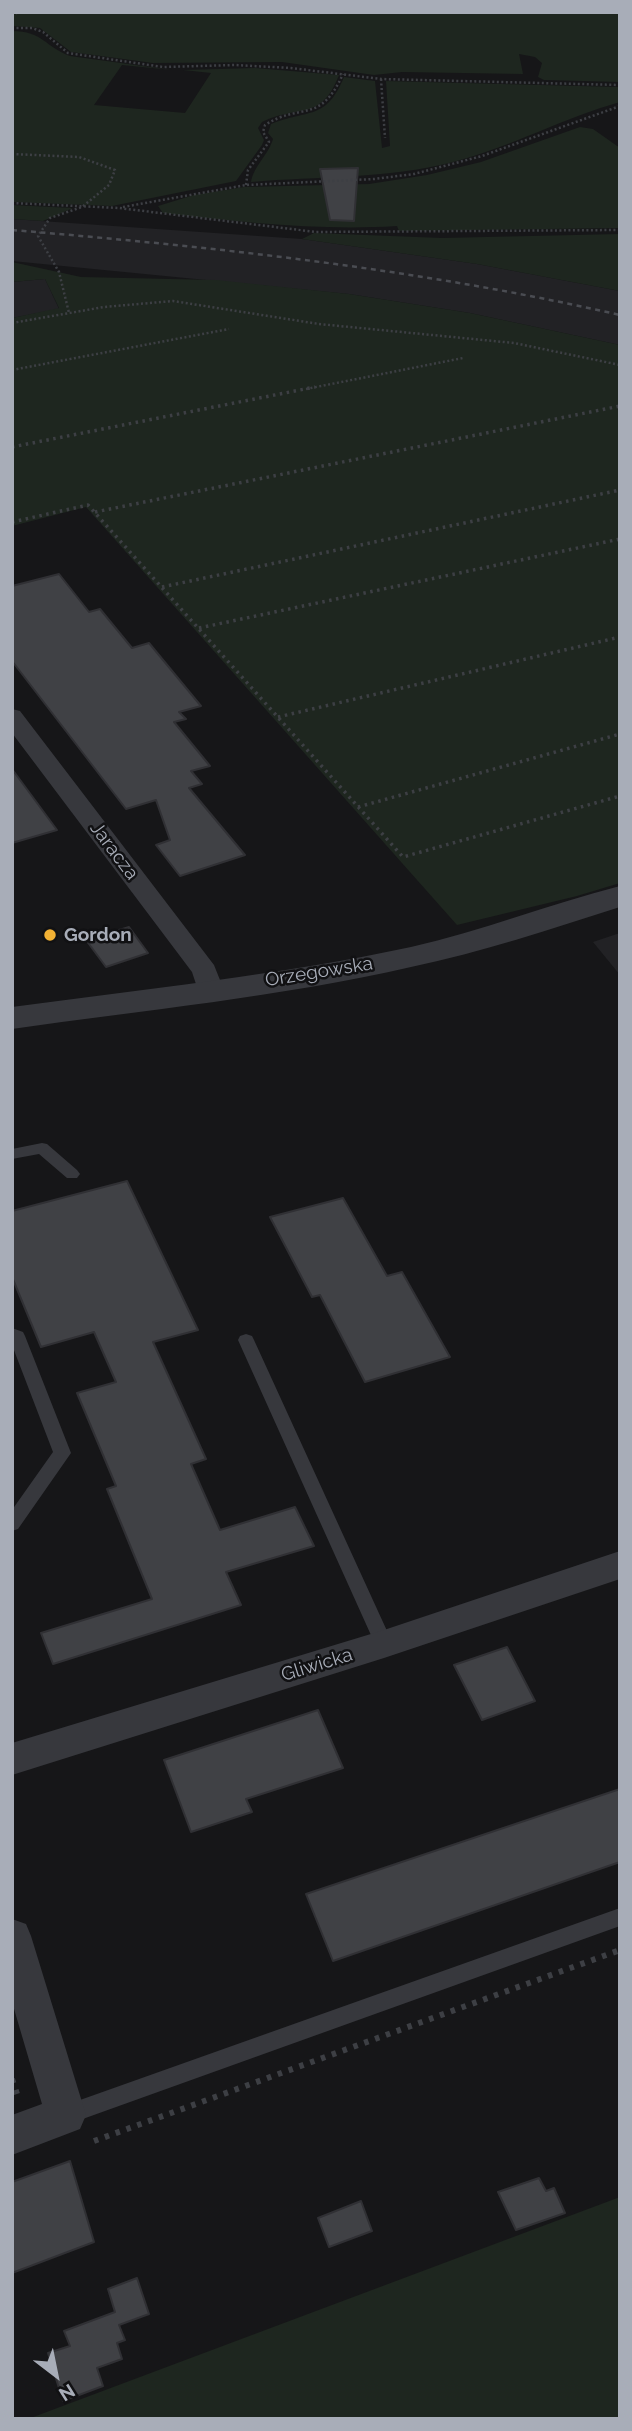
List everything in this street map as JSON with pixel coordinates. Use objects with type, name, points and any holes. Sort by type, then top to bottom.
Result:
[{"type":"street","name":"Jaracza","points":[[12,716],[205,971],[210,989]]},
{"type":"street","name":"Orzegowska","points":[[12,1018],[410,957],[620,896]]},
{"type":"street","name":"Gliwicka","points":[[12,1759],[384,1644],[620,1565]]},
{"type":"street","points":[[12,1936],[66,2115],[12,2135]]},
{"type":"lane","points":[[12,1154],[42,1148],[72,1174]]},
{"type":"lane","points":[[12,1334],[17,1336],[62,1453],[12,1524]]},
{"type":"lane","points":[[246,1340],[384,1644]]},
{"type":"lane","points":[[66,2115],[620,1917]]},
{"type":"path","points":[[12,16],[18,12]]},
{"type":"path","points":[[12,28],[32,27],[44,32],[68,53],[163,67],[258,66],[381,79],[620,85]]},
{"type":"path","points":[[246,185],[248,170],[269,142],[263,132],[265,125],[281,117],[312,111],[323,105],[334,96],[343,74]]},
{"type":"path","points":[[381,79],[385,138]]},
{"type":"path","points":[[119,208],[246,185],[373,179],[414,174],[482,156],[620,106]]},
{"type":"path","points":[[12,154],[59,155],[105,164],[115,170],[109,185],[82,207],[50,218],[38,236],[49,249],[63,279],[69,313]]},
{"type":"path","points":[[12,203],[119,208],[316,232],[620,230]]},
{"type":"path","points":[[12,323],[104,307],[173,301],[319,324],[514,343],[620,365]]},
{"type":"path","points":[[12,370],[229,329]]},
{"type":"path","points":[[12,447],[463,358]]},
{"type":"path","points":[[95,512],[620,406]]},
{"type":"path","points":[[162,587],[620,491]]},
{"type":"path","points":[[12,522],[88,505],[403,857],[620,796]]},
{"type":"path","points":[[198,628],[620,539]]},
{"type":"path","points":[[278,718],[620,637]]},
{"type":"path","points":[[358,807],[620,734]]},
{"type":"path","points":[[12,2079],[17,2094]]},
{"type":"shaded area","points":[[12,12],[620,12],[620,82],[544,80],[538,77],[542,63],[535,57],[519,54],[523,74],[402,72],[374,75],[282,62],[153,63],[71,52],[40,28],[12,26]]},
{"type":"shaded area","points":[[12,31],[31,34],[70,56],[172,70],[122,65],[94,105],[185,113],[211,73],[183,70],[255,68],[339,75],[325,100],[316,106],[262,122],[258,128],[264,140],[262,145],[236,181],[112,206],[12,202]]},
{"type":"shaded area","points":[[344,77],[375,81],[382,148],[390,146],[386,81],[618,87],[620,102],[453,162],[378,174],[251,182],[273,139],[268,133],[271,124],[323,107],[337,91]]},
{"type":"shaded area","points":[[580,127],[593,129],[620,148],[620,228],[399,231],[397,226],[309,226],[221,220],[163,213],[158,206],[194,195],[244,187],[369,184],[427,175],[481,162]]},
{"type":"shaded area","points":[[12,205],[73,208],[43,221],[12,219]]},
{"type":"shaded area","points":[[12,219],[302,239],[477,264],[620,291],[620,345],[470,313],[349,294],[12,261]]},
{"type":"shaded area","points":[[314,233],[442,238],[620,234],[620,291],[477,264],[302,239]]},
{"type":"shaded area","points":[[12,262],[81,277],[216,280],[349,294],[470,313],[620,345],[620,883],[457,925],[86,507],[12,526],[12,318],[59,308],[45,279],[12,282]]},
{"type":"shaded area","points":[[45,279],[59,309],[12,318],[12,282]]},
{"type":"shaded area","points":[[620,933],[620,975],[593,942]]},
{"type":"shaded area","points":[[620,2197],[620,2419],[28,2419]]},
{"type":"building","points":[[358,168],[354,221],[330,220],[320,169]]},
{"type":"building","points":[[59,574],[89,612],[100,609],[132,648],[149,643],[201,706],[179,712],[186,719],[174,722],[210,766],[191,771],[202,784],[189,788],[245,855],[180,876],[156,845],[170,840],[156,800],[126,809],[12,661],[12,586]]},
{"type":"building","points":[[12,769],[57,830],[12,843]]},
{"type":"building","points":[[129,927],[148,953],[106,967],[86,940]]},
{"type":"building","points":[[127,1181],[198,1330],[153,1342],[206,1459],[191,1464],[220,1530],[295,1507],[314,1546],[226,1572],[241,1605],[53,1664],[41,1633],[152,1599],[107,1489],[116,1486],[77,1393],[116,1382],[94,1332],[41,1347],[12,1277],[12,1211]]},
{"type":"building","points":[[343,1198],[387,1276],[402,1272],[450,1357],[365,1382],[320,1295],[312,1297],[270,1217]]},
{"type":"building","points":[[507,1647],[535,1701],[482,1720],[454,1665]]},
{"type":"building","points":[[318,1710],[343,1768],[246,1799],[252,1812],[191,1832],[164,1760]]},
{"type":"building","points":[[620,1789],[620,1862],[333,1961],[306,1894]]},
{"type":"building","points":[[70,2161],[94,2242],[12,2273],[12,2182]]},
{"type":"building","points":[[539,2178],[546,2191],[554,2188],[565,2213],[516,2230],[498,2192]]},
{"type":"building","points":[[361,2201],[372,2231],[329,2247],[318,2218]]},
{"type":"building","points":[[137,2278],[149,2314],[119,2325],[125,2340],[117,2343],[122,2359],[97,2368],[103,2386],[63,2401],[48,2353],[70,2346],[64,2331],[115,2312],[108,2289]]},
{"type":"railway","points":[[12,230],[241,252],[393,272],[620,315]]},
{"type":"place","name":"Gordon","points":[[50,935]]}]
